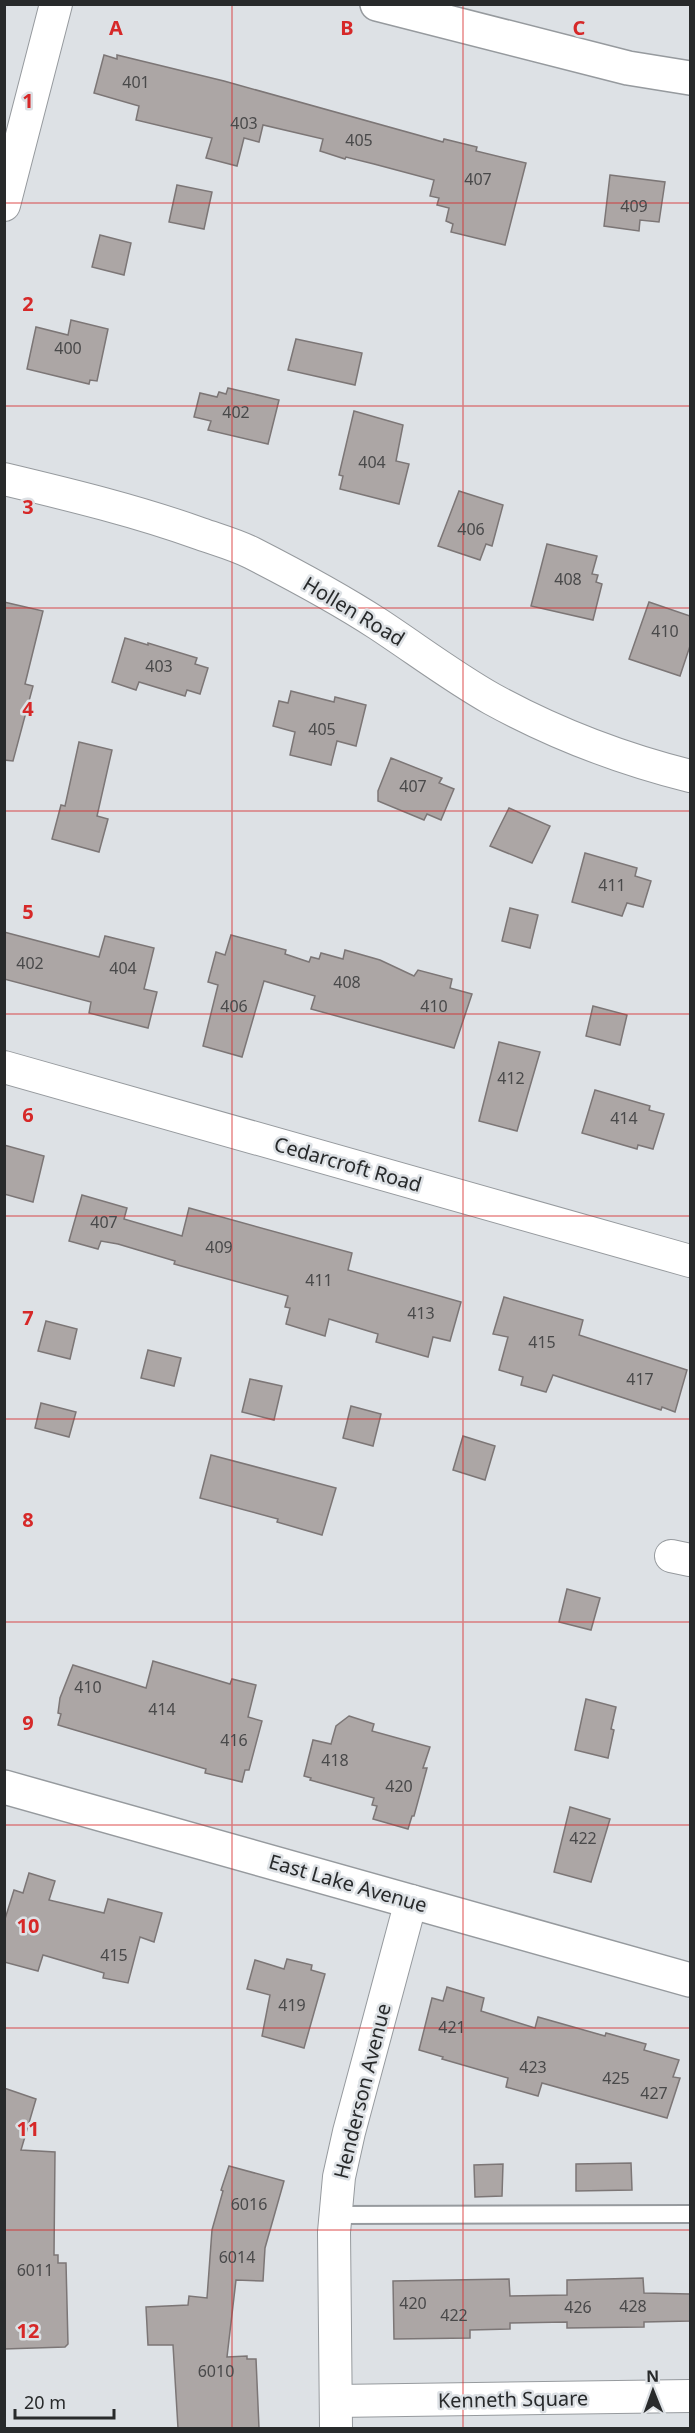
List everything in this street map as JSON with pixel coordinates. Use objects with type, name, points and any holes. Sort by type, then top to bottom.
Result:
[{"type":"street","points":[[4,205],[56,4]]},
{"type":"street","points":[[377,4],[628,68],[690,78]]},
{"type":"street","name":"Hollen Road","points":[[4,479],[151,517],[249,552],[311,584],[376,623],[492,698],[544,724],[596,746],[654,767],[690,776]]},
{"type":"street","name":"Cedarcroft Road","points":[[4,1067],[690,1261]]},
{"type":"street","name":"East Lake Avenue","points":[[4,1787],[690,1980]]},
{"type":"street","name":"Henderson Avenue","points":[[336,2415],[334,2232],[339,2177],[411,1900]]},
{"type":"street","name":"Kenneth Square","points":[[336,2415],[690,2396]]},
{"type":"lane","points":[[336,2215],[690,2214]]},
{"type":"building","points":[[104,55],[117,59],[117,55],[224,81],[443,142],[444,139],[477,147],[476,151],[526,163],[505,245],[451,232],[453,224],[446,221],[449,208],[437,205],[439,198],[430,196],[434,180],[320,151],[323,139],[263,125],[259,142],[244,138],[237,166],[206,158],[212,138],[136,120],[139,106],[94,93]]},
{"type":"building","points":[[610,175],[665,182],[659,222],[640,220],[639,231],[604,226]]},
{"type":"building","points":[[177,185],[212,192],[204,229],[169,222]]},
{"type":"building","points":[[100,235],[131,243],[124,275],[92,267]]},
{"type":"building","points":[[71,320],[108,329],[97,381],[90,380],[89,384],[27,369],[36,327],[68,335]]},
{"type":"building","points":[[296,339],[362,353],[355,385],[288,370]]},
{"type":"building","points":[[228,388],[279,400],[268,444],[208,430],[211,421],[194,417],[200,393],[217,397],[219,392],[226,394]]},
{"type":"building","points":[[354,411],[403,425],[396,461],[409,464],[399,504],[340,489],[343,476],[339,475]]},
{"type":"building","points":[[459,491],[503,505],[492,546],[486,544],[480,560],[438,546]]},
{"type":"building","points":[[547,544],[597,556],[592,574],[598,575],[596,582],[602,584],[593,620],[531,606]]},
{"type":"building","points":[[4,602],[43,611],[25,684],[33,686],[13,761],[4,760]]},
{"type":"building","points":[[649,602],[690,616],[690,646],[680,676],[629,659]]},
{"type":"building","points":[[125,638],[197,658],[195,664],[208,668],[200,694],[187,690],[185,696],[139,682],[136,690],[112,682]]},
{"type":"building","points":[[291,691],[334,702],[335,697],[366,705],[356,746],[337,741],[331,765],[290,755],[295,732],[273,726],[279,701],[288,703]]},
{"type":"building","points":[[79,742],[112,750],[97,816],[108,819],[99,852],[52,839],[61,805],[65,806]]},
{"type":"building","points":[[391,758],[442,778],[439,783],[454,789],[441,820],[427,814],[424,820],[378,801],[378,791]]},
{"type":"building","points":[[509,808],[550,826],[532,863],[490,846]]},
{"type":"building","points":[[585,853],[637,868],[635,876],[651,881],[643,907],[627,903],[622,916],[572,902]]},
{"type":"building","points":[[510,908],[538,915],[530,948],[502,941]]},
{"type":"building","points":[[4,932],[99,957],[105,936],[154,948],[144,989],[157,992],[148,1028],[89,1013],[91,1002],[4,979]]},
{"type":"building","points":[[231,935],[286,950],[285,954],[309,962],[311,957],[319,959],[321,953],[343,959],[345,950],[380,960],[414,976],[418,970],[452,979],[450,988],[472,994],[454,1048],[311,1009],[315,996],[264,981],[242,1057],[203,1046],[218,985],[208,982],[216,952],[225,955]]},
{"type":"building","points":[[593,1006],[627,1015],[620,1045],[586,1036]]},
{"type":"building","points":[[499,1042],[540,1052],[517,1131],[479,1121]]},
{"type":"building","points":[[595,1090],[650,1106],[649,1110],[664,1114],[653,1149],[638,1145],[637,1149],[582,1133]]},
{"type":"building","points":[[4,1145],[44,1156],[33,1202],[4,1194]]},
{"type":"building","points":[[82,1195],[127,1208],[124,1219],[182,1236],[189,1208],[352,1253],[348,1270],[461,1302],[450,1341],[433,1337],[428,1357],[376,1342],[378,1334],[329,1319],[325,1336],[286,1324],[290,1308],[285,1307],[288,1296],[174,1264],[175,1261],[118,1244],[101,1241],[98,1249],[69,1241]]},
{"type":"building","points":[[504,1297],[583,1320],[579,1335],[687,1370],[675,1412],[662,1407],[661,1410],[553,1375],[546,1392],[521,1385],[523,1377],[499,1370],[508,1337],[493,1334]]},
{"type":"building","points":[[46,1321],[77,1329],[70,1359],[38,1351]]},
{"type":"building","points":[[148,1350],[181,1358],[174,1386],[141,1378]]},
{"type":"building","points":[[250,1379],[282,1386],[274,1420],[242,1412]]},
{"type":"building","points":[[41,1403],[76,1412],[69,1437],[35,1428]]},
{"type":"building","points":[[351,1406],[381,1414],[373,1446],[343,1438]]},
{"type":"building","points":[[463,1436],[495,1446],[485,1480],[453,1470]]},
{"type":"building","points":[[211,1455],[336,1488],[322,1535],[277,1522],[278,1519],[200,1498]]},
{"type":"building","points":[[567,1589],[600,1598],[591,1630],[559,1622]]},
{"type":"building","points":[[153,1661],[230,1684],[232,1679],[256,1685],[248,1717],[262,1721],[249,1770],[245,1770],[242,1782],[205,1773],[206,1769],[58,1725],[61,1714],[58,1713],[60,1698],[73,1665],[146,1688]]},
{"type":"building","points":[[586,1699],[616,1707],[608,1758],[575,1750]]},
{"type":"building","points":[[349,1716],[374,1724],[372,1731],[430,1747],[423,1768],[427,1768],[414,1816],[412,1816],[408,1829],[373,1819],[377,1806],[372,1805],[374,1798],[310,1780],[311,1778],[304,1776],[313,1740],[331,1744],[336,1726]]},
{"type":"building","points":[[570,1807],[610,1819],[591,1882],[554,1872]]},
{"type":"building","points":[[29,1873],[55,1881],[49,1900],[104,1913],[108,1899],[162,1913],[154,1942],[140,1937],[128,1983],[103,1978],[104,1973],[43,1955],[38,1971],[4,1962],[4,1922],[14,1890],[23,1893]]},
{"type":"building","points":[[287,1959],[312,1965],[311,1970],[325,1974],[304,2048],[262,2036],[270,1995],[247,1989],[255,1960],[284,1969]]},
{"type":"building","points":[[447,1987],[484,1998],[481,2011],[535,2028],[538,2017],[605,2036],[606,2033],[646,2044],[644,2050],[679,2060],[673,2077],[680,2078],[667,2118],[542,2083],[538,2096],[506,2087],[508,2078],[419,2050],[432,1998],[443,2001]]},
{"type":"building","points":[[4,2088],[36,2099],[21,2150],[55,2152],[54,2255],[58,2255],[58,2263],[66,2263],[68,2344],[65,2347],[4,2349]]},
{"type":"building","points":[[631,2163],[632,2190],[576,2191],[576,2164]]},
{"type":"building","points":[[503,2164],[502,2196],[475,2197],[474,2165]]},
{"type":"building","points":[[229,2166],[284,2181],[265,2248],[263,2281],[236,2280],[227,2357],[247,2356],[247,2359],[256,2359],[259,2428],[178,2428],[173,2345],[148,2345],[146,2307],[188,2305],[189,2296],[207,2298],[212,2230]]},
{"type":"building","points":[[643,2278],[644,2293],[690,2294],[690,2321],[644,2322],[644,2327],[567,2328],[567,2322],[510,2323],[510,2329],[470,2330],[470,2338],[394,2339],[393,2281],[509,2279],[510,2296],[567,2295],[567,2280]]}]
